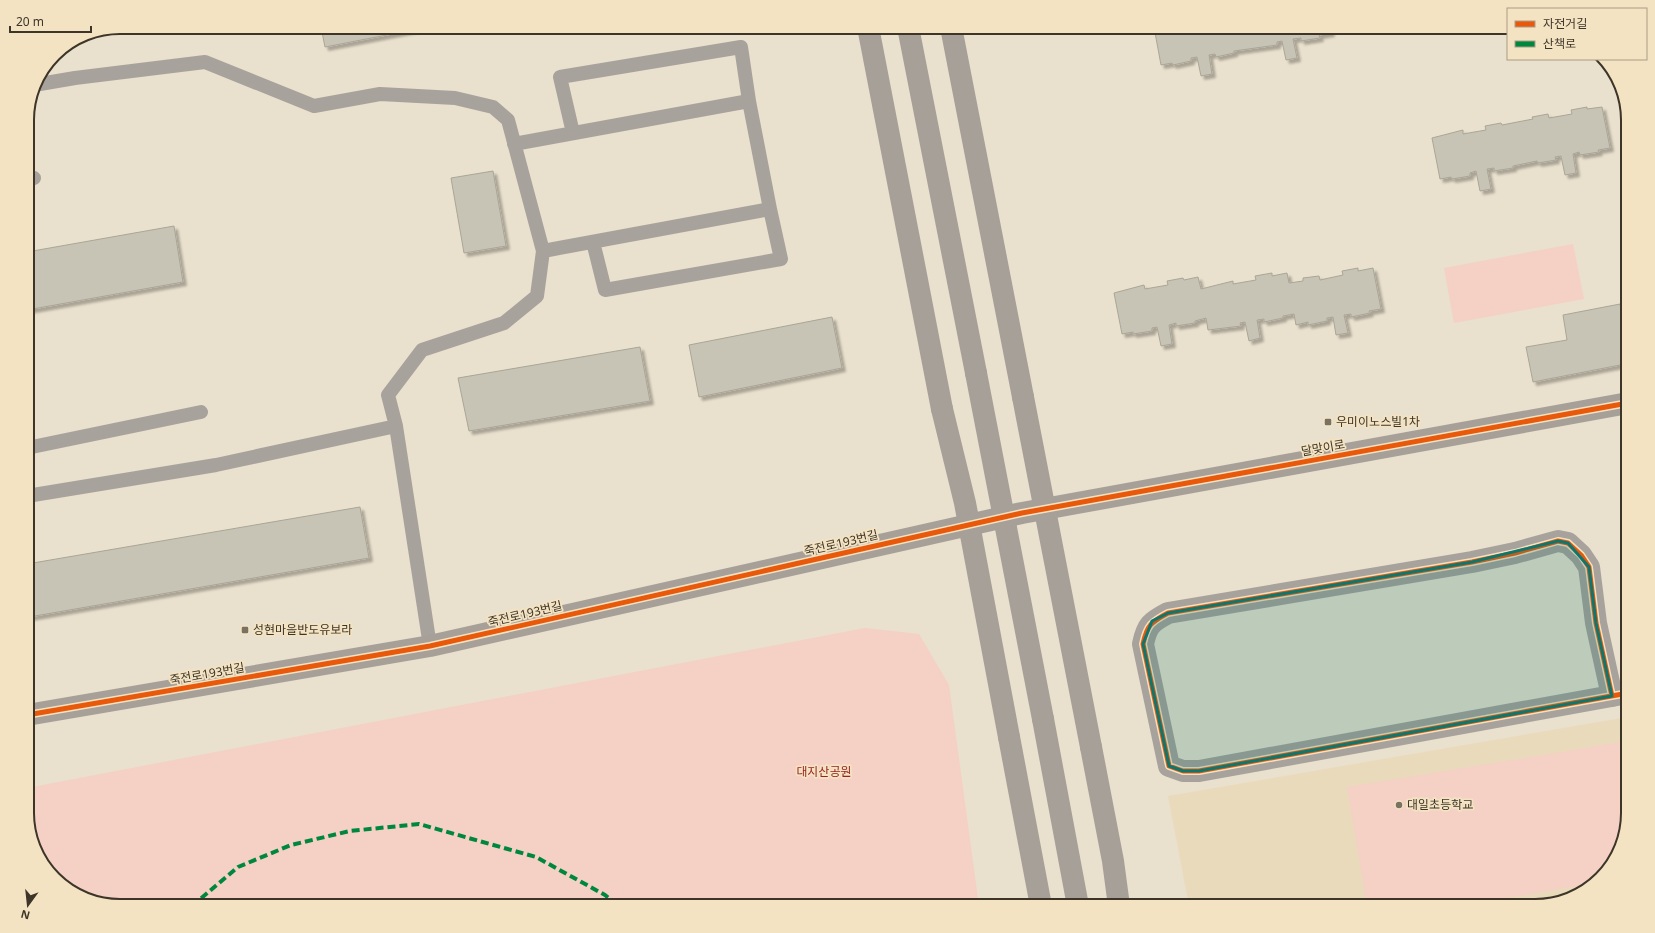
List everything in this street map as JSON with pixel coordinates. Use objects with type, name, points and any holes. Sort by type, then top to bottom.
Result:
[{"type":"main road","points":[[869,34],[942,409],[965,503],[1040,899]]},
{"type":"main road","points":[[909,34],[1044,719],[1077,899]]},
{"type":"main road","points":[[952,34],[1113,861],[1118,899]]},
{"type":"main road","name":"달맞이로","points":[[1022,513],[1621,404]]},
{"type":"main road","name":"죽전로193번길","points":[[34,714],[430,646],[1022,513]]},
{"type":"street","points":[[1558,540],[1568,543],[1581,555],[1589,567],[1596,623],[1620,695],[1199,771],[1183,771],[1169,766],[1143,644],[1145,631],[1152,621],[1168,613],[1472,562],[1558,540]]},
{"type":"lane","points":[[573,133],[560,77],[741,48],[749,102],[781,259],[605,290],[593,242]]},
{"type":"lane","points":[[42,84],[75,78],[205,62],[314,106],[380,94],[455,98],[493,107],[508,120],[543,251],[537,296],[504,323],[422,350],[388,395],[396,426],[430,646]]},
{"type":"lane","points":[[514,144],[749,102]]},
{"type":"lane","points":[[543,251],[770,209]]},
{"type":"lane","points":[[34,447],[201,412]]},
{"type":"lane","points":[[34,495],[216,465],[396,426]]},
{"type":"highlighted area","points":[[1558,541],[1568,543],[1589,567],[1596,623],[1612,696],[1199,771],[1183,771],[1169,766],[1143,644],[1152,621],[1168,613],[1472,562]]},
{"type":"shaded area","name":"대일초등학교","points":[[1621,718],[1621,812],[1618,835],[1614,846],[1603,865],[1596,874],[1587,881],[1568,892],[1546,898],[1188,899],[1168,796]]},
{"type":"green space","points":[[1573,244],[1584,299],[1454,323],[1444,268]]},
{"type":"green space","name":"대지산공원","points":[[865,628],[919,634],[949,685],[978,899],[109,898],[98,896],[77,887],[59,874],[52,865],[41,846],[37,835],[34,818],[34,787]]},
{"type":"green space","points":[[1621,742],[1620,824],[1614,846],[1603,865],[1596,874],[1580,886],[1500,899],[1366,899],[1347,787]]},
{"type":"building","points":[[322,34],[392,34],[325,47]]},
{"type":"building","points":[[1155,34],[1325,34],[1319,35],[1320,38],[1301,41],[1301,38],[1293,39],[1297,58],[1286,60],[1282,41],[1277,42],[1277,45],[1234,51],[1234,53],[1216,57],[1215,54],[1209,55],[1212,74],[1201,76],[1197,57],[1191,58],[1191,61],[1173,65],[1172,63],[1161,65]]},
{"type":"building","points":[[1587,107],[1587,109],[1602,107],[1610,148],[1598,150],[1599,152],[1580,155],[1579,152],[1573,154],[1576,173],[1565,175],[1561,156],[1555,157],[1556,160],[1538,163],[1537,161],[1513,166],[1513,168],[1494,171],[1494,168],[1487,169],[1491,189],[1480,191],[1476,171],[1470,173],[1470,176],[1440,179],[1432,138],[1463,130],[1463,134],[1486,130],[1485,126],[1501,123],[1502,125],[1533,119],[1532,117],[1548,114],[1549,118],[1572,114],[1571,110]]},
{"type":"building","points":[[493,171],[506,246],[464,253],[451,178]]},
{"type":"building","points":[[174,226],[183,282],[34,309],[34,251]]},
{"type":"building","points":[[1358,268],[1358,271],[1373,268],[1381,309],[1351,317],[1351,314],[1344,315],[1348,333],[1336,335],[1333,317],[1327,318],[1327,321],[1308,325],[1308,322],[1296,325],[1294,314],[1264,322],[1264,319],[1257,320],[1260,338],[1249,341],[1245,322],[1240,323],[1241,326],[1208,330],[1206,318],[1195,321],[1195,323],[1176,326],[1176,323],[1169,325],[1172,344],[1161,346],[1157,327],[1152,328],[1152,331],[1122,334],[1114,293],[1144,285],[1145,289],[1168,285],[1167,281],[1198,277],[1201,289],[1233,281],[1233,284],[1256,280],[1255,276],[1272,273],[1272,276],[1287,273],[1289,283],[1303,281],[1303,278],[1319,276],[1320,280],[1343,275],[1342,271]]},
{"type":"building","points":[[1620,304],[1620,365],[1533,382],[1526,347],[1567,340],[1563,315]]},
{"type":"building","points":[[832,317],[842,368],[699,397],[689,345]]},
{"type":"building","points":[[640,347],[650,401],[469,431],[458,378]]},
{"type":"building","points":[[360,507],[369,558],[34,616],[34,563]]},
{"type":"marked path","points":[[200,899],[238,867],[291,845],[350,831],[419,824],[536,857],[610,899]]},
{"type":"cycle path","points":[[34,714],[430,646],[1022,513],[1621,404]]},
{"type":"cycle path","points":[[1558,541],[1568,543],[1581,555],[1589,567],[1596,623],[1612,696],[1199,771],[1183,771],[1169,766],[1143,644],[1148,628],[1157,619],[1168,613],[1472,562],[1515,553],[1558,541]]},
{"type":"cycle path","points":[[1612,696],[1621,694]]},
{"type":"place","name":"우미이노스빌1차","points":[[1328,422]]},
{"type":"place","name":"성현마을반도유보라","points":[[245,630]]},
{"type":"place","name":"대일초등학교","points":[[1399,805]]}]
